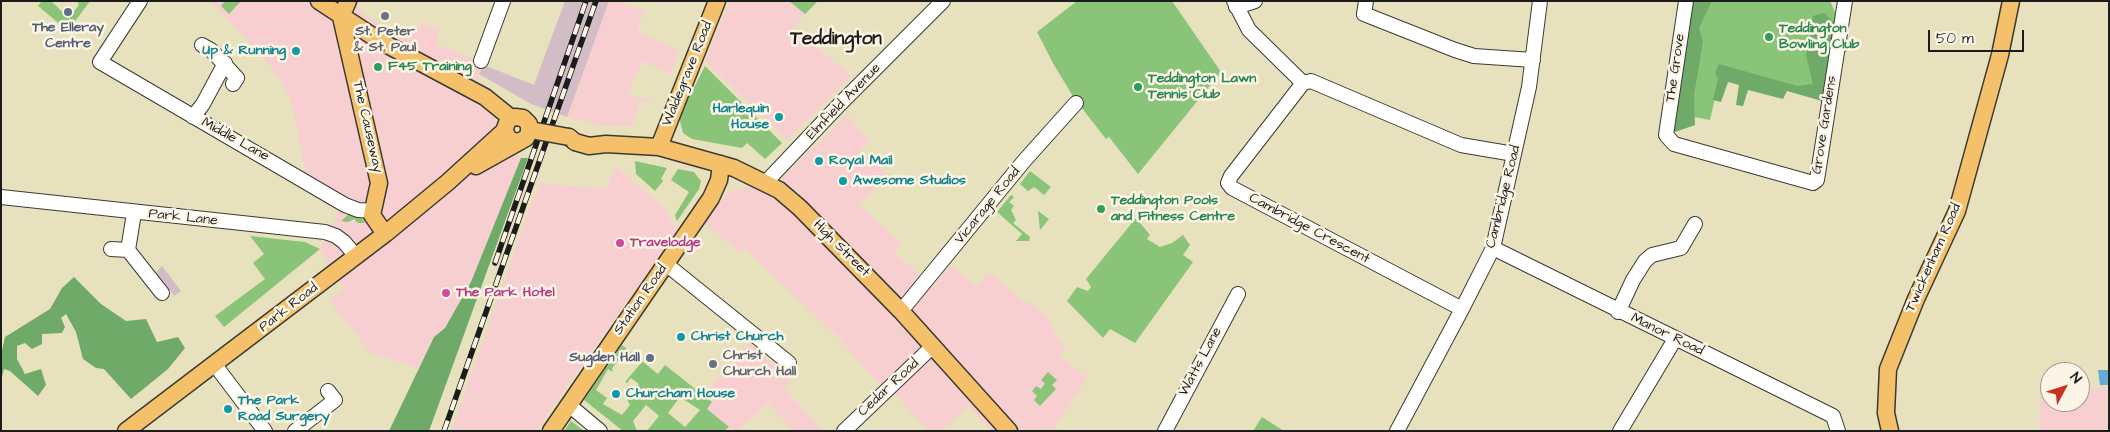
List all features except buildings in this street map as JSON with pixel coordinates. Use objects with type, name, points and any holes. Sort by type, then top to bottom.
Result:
[{"type":"main road","points":[[319,1],[380,41],[486,97],[508,124],[510,140],[522,138],[529,124],[523,118],[508,124]]},
{"type":"main road","points":[[341,17],[348,1]]},
{"type":"main road","name":"Waldegrave Road","points":[[659,147],[717,1]]},
{"type":"main road","name":"Twickenham Road","points":[[1889,429],[1886,392],[1891,357],[1957,211],[2002,48],[2011,1]]},
{"type":"main road","name":"The Causeway","points":[[341,17],[379,183],[379,192],[373,211]]},
{"type":"main road","name":"Park Road","points":[[126,431],[385,234],[448,182],[508,124]]},
{"type":"main road","name":"High Street","points":[[522,138],[569,137],[582,134],[606,144],[659,147],[721,164],[766,182],[795,204],[902,311],[1008,431]]},
{"type":"main road","name":"Park Road","points":[[448,182],[522,138]]},
{"type":"main road","name":"Station Road","points":[[551,431],[711,198],[719,180],[721,164]]},
{"type":"main road","points":[[373,211],[373,219],[385,234]]},
{"type":"street","name":"Middle Lane","points":[[140,1],[100,62],[193,117],[300,176],[345,205],[358,210],[373,211]]},
{"type":"street","points":[[481,62],[503,1]]},
{"type":"street","name":"Elmfield Avenue","points":[[766,182],[840,104],[943,1]]},
{"type":"street","points":[[1255,1],[1235,4],[1249,30],[1303,83],[1311,81],[1461,145],[1514,154]]},
{"type":"street","points":[[1366,1],[1364,14],[1454,50],[1474,56],[1533,60]]},
{"type":"street","name":"Cambridge Road","points":[[1397,431],[1493,248],[1529,87],[1540,1]]},
{"type":"street","name":"The Grove","points":[[1666,136],[1686,1]]},
{"type":"street","name":"Grove Gardens","points":[[1666,136],[1674,144],[1698,152],[1813,183],[1817,180],[1845,1]]},
{"type":"street","points":[[202,45],[211,50],[225,63],[237,78],[233,84]]},
{"type":"street","points":[[193,117],[225,63]]},
{"type":"street","name":"Cambridge Crescent","points":[[1303,83],[1231,176],[1228,183],[1232,188],[1462,309]]},
{"type":"street","name":"Vicarage Road","points":[[902,311],[1024,161],[1076,102]]},
{"type":"street","name":"Park Lane","points":[[1,196],[134,213],[325,232],[336,236],[344,242],[356,256]]},
{"type":"street","points":[[134,213],[128,250],[162,293]]},
{"type":"street","points":[[1618,312],[1644,261],[1652,255],[1681,248],[1695,224]]},
{"type":"street","name":"Manor Road","points":[[1493,248],[1618,312],[1833,416],[1838,428]]},
{"type":"street","points":[[111,249],[128,250]]},
{"type":"street","points":[[666,264],[789,363]]},
{"type":"street","name":"Watts Lane","points":[[1165,431],[1238,294]]},
{"type":"street","points":[[1620,431],[1675,339]]},
{"type":"street","name":"Cedar Road","points":[[844,431],[933,346]]},
{"type":"street","points":[[215,365],[265,431]]},
{"type":"street","points":[[296,431],[335,400],[328,391]]},
{"type":"street","points":[[569,405],[600,431]]},
{"type":"shaded area","points":[[210,1],[359,1],[358,4],[363,14],[408,39],[423,23],[439,31],[437,45],[458,52],[484,65],[468,97],[492,113],[497,126],[521,158],[471,282],[445,328],[434,337],[418,368],[371,353],[329,300],[343,288],[320,249],[345,199],[306,175],[291,102],[281,80],[261,55]]},
{"type":"shaded area","points":[[565,1],[609,1],[567,117],[531,104],[479,74],[484,65],[534,85]]},
{"type":"shaded area","points":[[609,1],[617,1],[644,11],[637,32],[679,51],[671,74],[642,61],[628,94],[655,102],[639,103],[632,126],[602,126],[567,117]]},
{"type":"shaded area","points":[[730,1],[818,1],[793,27],[851,76],[787,140],[705,61]]},
{"type":"shaded area","points":[[847,115],[870,141],[856,156],[862,161],[867,156],[887,174],[859,204],[901,243],[894,252],[933,287],[951,265],[977,287],[989,272],[1027,304],[1030,301],[1049,318],[1054,332],[1065,346],[1059,355],[1087,378],[1052,431],[991,431],[969,406],[941,431],[928,431],[895,394],[874,379],[838,337],[743,247],[739,252],[704,223],[729,192],[751,186],[766,194]]},
{"type":"shaded area","points":[[616,166],[665,209],[677,231],[536,431],[451,431],[539,183],[606,189]]},
{"type":"shaded area","points":[[162,266],[181,291],[174,296],[156,272]]},
{"type":"shaded area","points":[[749,343],[791,381],[784,388],[821,429],[819,431],[794,431],[768,403],[738,431],[734,431],[707,409],[704,396]]},
{"type":"shaded area","points":[[2107,388],[2107,431],[2040,431],[2040,412],[2090,412],[2090,389]]},
{"type":"green space","points":[[42,1],[51,1],[69,18],[79,5],[77,1],[90,1],[68,31],[38,6]]},
{"type":"green space","points":[[225,1],[241,1],[229,14],[221,6]]},
{"type":"green space","points":[[789,1],[818,1],[805,14]]},
{"type":"green space","name":"Teddington Lawn Tennis Club","points":[[1077,1],[1172,1],[1221,72],[1138,174],[1109,137],[1106,139],[1074,98],[1037,32]]},
{"type":"green space","points":[[1683,1],[1712,1],[1699,28],[1703,41],[1694,95],[1695,125],[1675,132],[1664,119]]},
{"type":"green space","points":[[1691,1],[1830,1],[1838,18],[1825,94],[1721,72],[1710,120],[1674,113]]},
{"type":"green space","points":[[1824,13],[1847,35],[1848,51],[1841,53],[1829,94],[1822,101],[1787,91],[1783,99],[1748,90],[1743,106],[1736,105],[1739,85],[1728,82],[1721,102],[1713,100],[1718,79],[1715,73],[1719,64],[1797,86],[1813,84],[1806,55],[1813,16]]},
{"type":"green space","points":[[705,66],[782,143],[765,159],[747,143],[742,148],[692,139],[683,133],[679,117]]},
{"type":"green space","points":[[521,158],[528,158],[429,431],[389,431],[434,337],[445,328],[471,282]]},
{"type":"green space","points":[[635,161],[667,168],[661,179],[663,181],[655,191],[636,174]]},
{"type":"green space","points":[[678,169],[694,172],[701,181],[699,189],[677,221],[675,215],[689,192],[671,180]]},
{"type":"green space","points":[[1030,171],[1051,187],[1044,195],[1034,187],[1028,191],[1020,184]]},
{"type":"green space","points":[[1011,195],[1014,197],[1009,202],[1014,206],[1011,210],[1016,220],[1013,223],[1030,237],[1029,241],[1016,241],[1022,234],[997,212]]},
{"type":"green space","points":[[1038,211],[1049,219],[1040,230]]},
{"type":"green space","points":[[351,212],[360,215],[365,223],[358,223],[354,219],[348,222],[341,221]]},
{"type":"green space","points":[[1136,218],[1150,235],[1147,239],[1160,247],[1172,243],[1183,235],[1190,245],[1183,255],[1193,262],[1135,343],[1110,329],[1103,338],[1067,301],[1077,287],[1088,291],[1091,287],[1086,279]]},
{"type":"green space","points":[[250,236],[305,242],[320,249],[224,327],[215,316],[265,279],[253,263],[264,254]]},
{"type":"green space","points":[[74,277],[101,304],[126,321],[146,319],[157,342],[178,337],[185,348],[168,369],[131,399],[104,369],[96,368],[83,359],[76,332],[66,314],[61,318],[65,327],[62,333],[42,334],[42,344],[32,349],[25,343],[17,346],[17,359],[25,374],[41,369],[46,385],[38,396],[10,371],[4,369],[1,381],[1,355],[5,337],[50,309],[62,288]]},
{"type":"green space","points":[[622,345],[658,374],[665,365],[712,402],[707,409],[734,431],[729,427],[724,431],[647,431],[659,416],[646,405],[633,421],[637,431],[623,431],[584,400]],"holes":[[[626,351],[641,363],[625,382],[627,383],[631,378],[639,384],[627,399],[630,405],[622,415],[603,404],[607,398],[596,390],[608,369],[613,372],[612,368]],[[680,397],[700,410],[685,427],[668,413]]]},
{"type":"green space","points":[[1048,372],[1057,380],[1052,385],[1056,389],[1040,406],[1034,400],[1037,396],[1032,391],[1036,386],[1041,389],[1045,383],[1041,380]]},
{"type":"green space","points":[[1262,417],[1284,431],[1253,431]]},
{"type":"green space","points":[[571,421],[584,431],[564,431]]},
{"type":"water","points":[[2098,370],[2109,370],[2109,385],[2100,385]]},
{"type":"railway","points":[[495,263],[586,1]]},
{"type":"railway","points":[[444,431],[596,1]]},
{"type":"place","name":"The Elleray Centre","points":[[68,12]]},
{"type":"place","name":"St. Peter & St. Paul","points":[[385,16]]},
{"type":"place","name":"Teddington Bowling Club","points":[[1769,37]]},
{"type":"place","name":"Up & Running","points":[[296,51]]},
{"type":"place","name":"F45 Training","points":[[378,67]]},
{"type":"place","name":"Teddington Lawn Tennis Club","points":[[1138,87]]},
{"type":"place","name":"Harlequin House","points":[[779,117]]},
{"type":"place","name":"Royal Mail","points":[[819,161]]},
{"type":"place","name":"Awesome Studios","points":[[843,181]]},
{"type":"place","name":"Teddington Pools and Fitness Centre","points":[[1101,209]]},
{"type":"place","name":"Travelodge","points":[[620,243]]},
{"type":"place","name":"The Park Hotel","points":[[446,293]]},
{"type":"place","name":"Christ Church","points":[[681,337]]},
{"type":"place","name":"Sugden Hall","points":[[650,358]]},
{"type":"place","name":"Christ Church Hall","points":[[713,364]]},
{"type":"place","name":"Churcham House","points":[[616,394]]},
{"type":"place","name":"The Park Road Surgery","points":[[228,409]]},
{"type":"district","name":"Teddington","points":[[836,40]]}]
